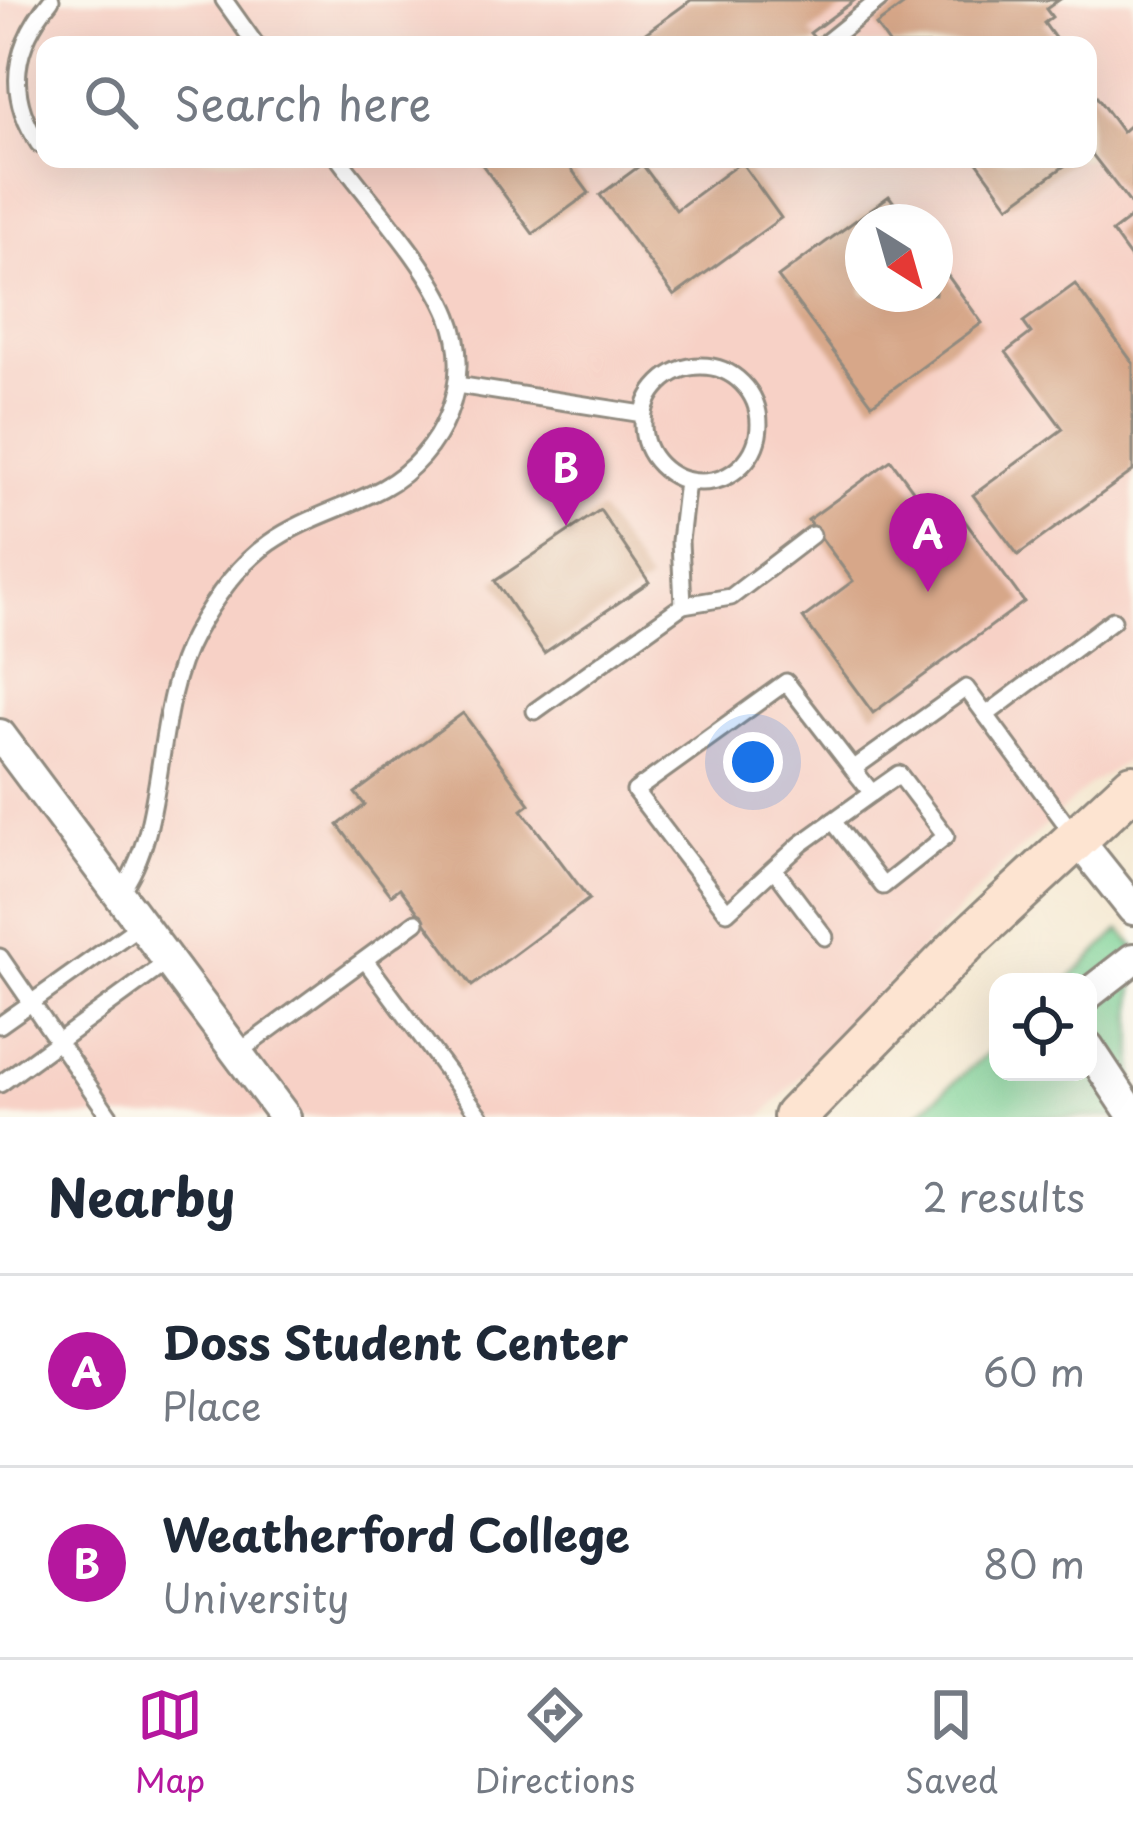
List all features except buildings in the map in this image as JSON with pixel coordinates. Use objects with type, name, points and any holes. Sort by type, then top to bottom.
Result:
[{"type":"street","points":[[0,734],[285,1117]]},
{"type":"street","points":[[795,1117],[1074,835],[1133,786]]},
{"type":"street","points":[[1074,835],[1133,910]]},
{"type":"street","points":[[1097,987],[1133,959]]},
{"type":"street","points":[[1097,1061],[1133,1115]]},
{"type":"lane","points":[[36,137],[16,94],[16,64],[26,31],[51,0]]},
{"type":"lane","points":[[224,0],[250,36]]},
{"type":"lane","points":[[834,36],[879,0]]},
{"type":"lane","points":[[117,897],[138,869],[164,721],[192,638],[212,606],[264,546],[321,513],[386,487],[410,467],[441,431],[457,385],[458,346],[449,315],[345,168]]},
{"type":"lane","points":[[682,368],[720,369],[749,392],[759,428],[745,462],[712,481],[687,481],[664,470],[649,451],[643,414],[661,381],[682,368]]},
{"type":"lane","points":[[457,385],[643,414]]},
{"type":"lane","points":[[683,605],[680,541],[687,481]]},
{"type":"lane","points":[[535,711],[683,605],[731,597],[812,535]]},
{"type":"lane","points":[[986,715],[1113,620]]},
{"type":"lane","points":[[833,821],[883,886],[946,836],[898,774],[872,793],[833,821],[727,912],[635,791],[786,682],[872,793]]},
{"type":"lane","points":[[853,769],[966,688],[1074,835]]},
{"type":"lane","points":[[776,872],[826,937]]},
{"type":"lane","points":[[236,1054],[416,922]]},
{"type":"lane","points":[[0,1025],[139,926]]},
{"type":"lane","points":[[0,957],[110,1117]]},
{"type":"lane","points":[[365,960],[481,1117]]},
{"type":"lane","points":[[0,1084],[167,962]]},
{"type":"shaded area","points":[[0,0],[1133,0],[1133,757],[1089,785],[992,876],[762,1117],[0,1117]]},
{"type":"green space","points":[[1120,930],[1133,945],[1133,1117],[914,1117],[989,1052],[989,1081],[1097,1081],[1097,973],[1075,973]]},
{"type":"place","name":"Weatherford College","points":[[566,526]]},
{"type":"place","name":"Doss Student Center","points":[[928,592]]}]
